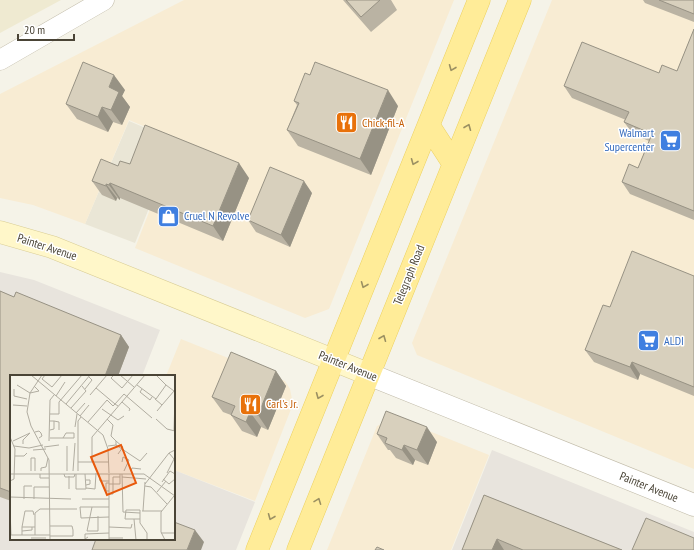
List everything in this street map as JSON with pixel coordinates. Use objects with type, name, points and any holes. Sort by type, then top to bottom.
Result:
[{"type":"main road","points":[[258,550],[333,360],[479,0]]},
{"type":"main road","name":"Telegraph Road","points":[[298,550],[520,0]]},
{"type":"main road","points":[[429,126],[453,163]]},
{"type":"main road","name":"Painter Avenue","points":[[0,232],[52,247],[368,374]]},
{"type":"street","points":[[0,60],[104,0]]},
{"type":"street","name":"Painter Avenue","points":[[368,374],[694,505]]},
{"type":"shaded area","points":[[0,0],[61,0],[0,33]]},
{"type":"shaded area","points":[[184,0],[454,0],[329,309],[305,318],[135,248],[177,140],[129,120],[85,224],[33,205],[0,198],[0,94]]},
{"type":"shaded area","points":[[552,0],[694,0],[694,469],[417,355],[412,343]]},
{"type":"shaded area","points":[[129,121],[176,141],[135,243],[85,224]]},
{"type":"shaded area","points":[[0,272],[34,280],[160,330],[142,375],[10,375],[10,540],[175,540],[175,470],[255,502],[236,550],[0,550]]},
{"type":"shaded area","points":[[181,339],[285,381],[290,389],[293,404],[255,501],[175,470],[175,375],[166,375]]},
{"type":"shaded area","points":[[394,417],[489,455],[451,550],[327,550],[377,426]]},
{"type":"shaded area","points":[[492,450],[694,532],[694,550],[452,550]]},
{"type":"building","points":[[346,0],[380,0],[361,17]]},
{"type":"building","points":[[659,0],[694,0],[694,14]]},
{"type":"building","name":"Walmart Supercenter","points":[[694,29],[694,211],[622,182],[629,164],[638,168],[652,134],[624,122],[629,112],[564,86],[582,42],[659,73],[662,65],[677,71]]},
{"type":"building","points":[[83,62],[114,75],[109,87],[119,92],[111,110],[102,107],[98,117],[66,104]]},
{"type":"building","points":[[315,62],[388,90],[360,159],[287,130],[299,103],[294,101],[305,73],[310,75]]},
{"type":"building","points":[[145,125],[239,163],[213,226],[110,183],[109,185],[106,184],[106,186],[92,181],[101,159],[118,166],[120,161],[130,164]]},
{"type":"building","points":[[270,167],[304,181],[281,235],[248,220]]},
{"type":"building","name":"ALDI","points":[[632,251],[694,276],[694,387],[632,362],[630,367],[585,350],[603,305],[610,307]]},
{"type":"building","points":[[0,291],[14,297],[16,292],[121,335],[105,375],[10,375],[10,492],[0,488]]},
{"type":"building","points":[[231,352],[276,371],[258,415],[250,412],[246,422],[231,415],[235,406],[212,397]]},
{"type":"building","points":[[386,411],[427,427],[417,450],[404,445],[402,450],[385,443],[387,438],[377,434]]},
{"type":"building","points":[[484,495],[622,550],[523,550],[497,539],[492,550],[462,550]]},
{"type":"building","points":[[646,518],[694,538],[694,550],[632,550]]},
{"type":"building","points":[[175,522],[195,530],[187,550],[92,550],[96,540],[175,540]]},
{"type":"building","points":[[377,547],[384,550],[375,550]]},
{"type":"place","name":"Chick-fil-A","points":[[346,123]]},
{"type":"place","name":"Walmart Supercenter","points":[[670,140]]},
{"type":"place","name":"Cruel N Revolve","points":[[169,216]]},
{"type":"place","name":"ALDI","points":[[648,341]]},
{"type":"place","name":"Carl's Jr.","points":[[250,404]]}]
